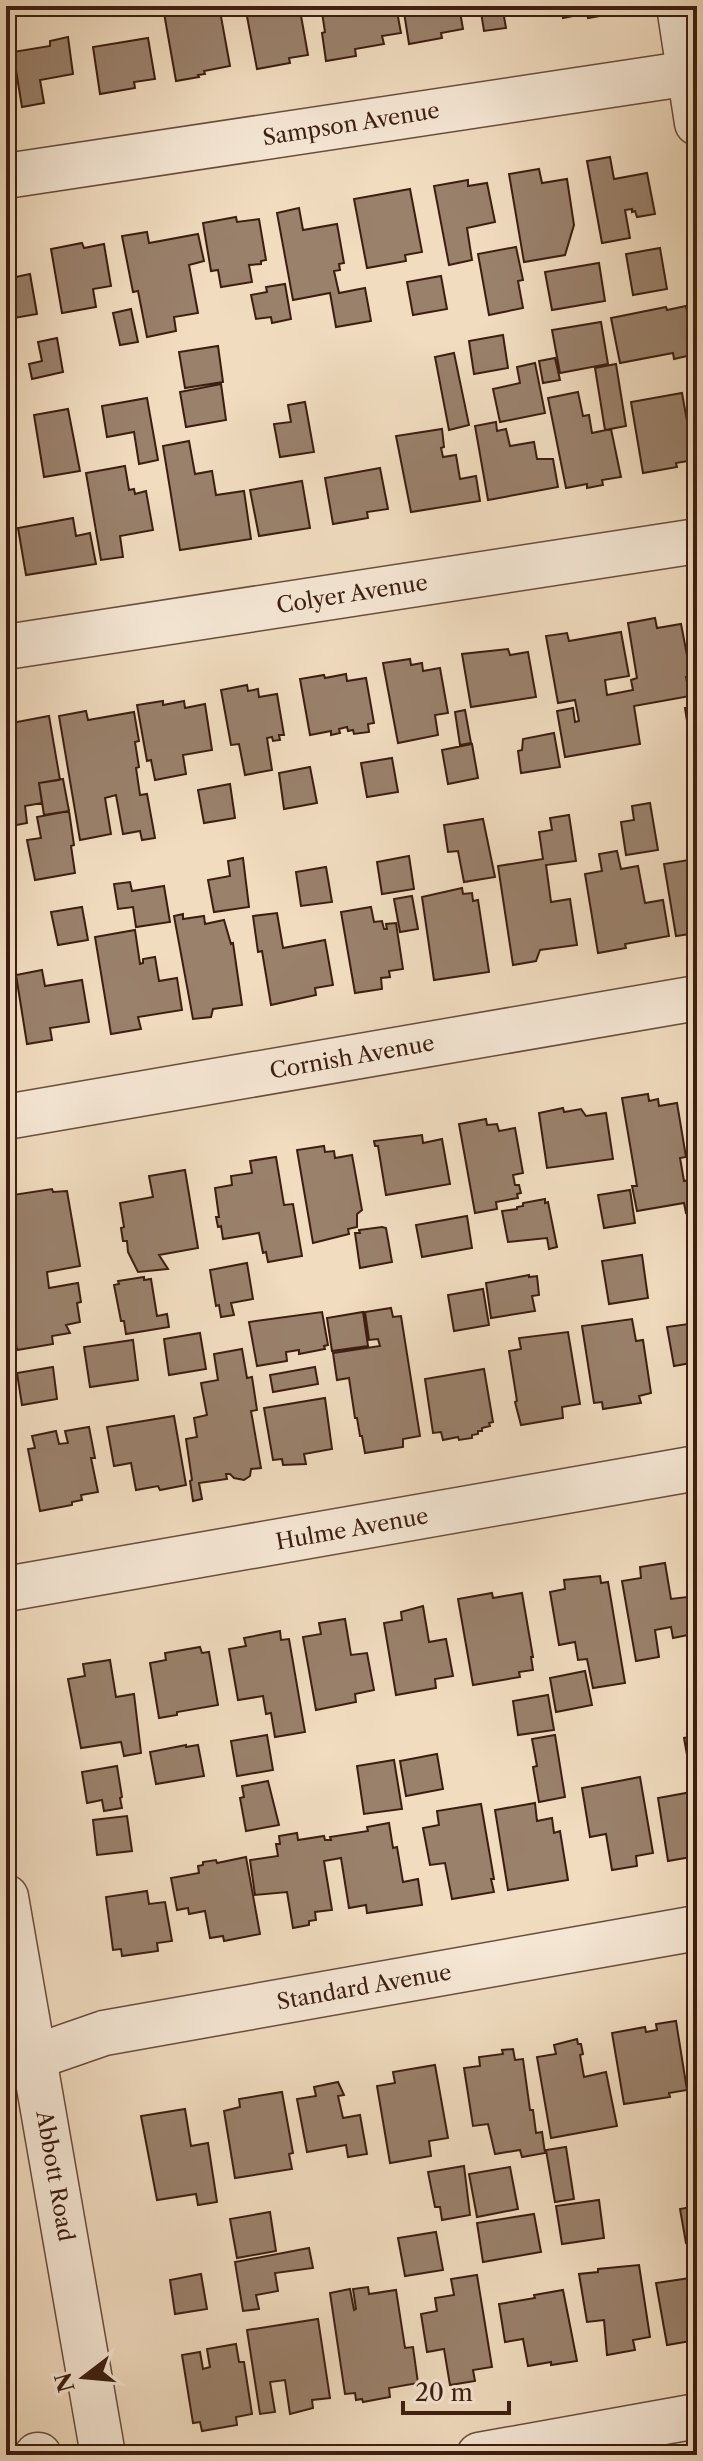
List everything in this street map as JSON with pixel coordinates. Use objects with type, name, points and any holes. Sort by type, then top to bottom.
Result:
[{"type":"street","points":[[679,6],[693,72],[697,123]]},
{"type":"street","name":"Sampson Avenue","points":[[6,176],[693,72]]},
{"type":"street","name":"Colyer Avenue","points":[[6,647],[697,541]]},
{"type":"street","name":"Cornish Avenue","points":[[6,1117],[697,998]]},
{"type":"street","name":"Hulme Avenue","points":[[6,1589],[697,1468]]},
{"type":"street","name":"Abbott Road","points":[[6,1897],[20,2062],[103,2455]]},
{"type":"street","name":"Standard Avenue","points":[[20,2062],[104,2033],[697,1928]]},
{"type":"street","points":[[479,2455],[697,2416]]},
{"type":"building","points":[[174,6],[204,6],[205,13],[220,11],[230,66],[176,81],[164,13],[175,11]]},
{"type":"building","points":[[245,6],[287,6],[288,13],[300,10],[308,55],[289,58],[290,63],[257,69]]},
{"type":"building","points":[[321,6],[396,6],[401,33],[382,36],[384,44],[355,49],[356,56],[326,61]]},
{"type":"building","points":[[403,6],[459,6],[463,29],[441,33],[442,38],[409,44]]},
{"type":"building","points":[[480,6],[508,6],[509,9],[503,11],[506,28],[484,31]]},
{"type":"building","points":[[561,6],[616,6],[617,13],[588,18],[587,13],[563,18]]},
{"type":"building","points":[[68,37],[73,74],[40,80],[44,103],[22,107],[13,52],[50,46],[50,41]]},
{"type":"building","points":[[148,38],[155,79],[134,82],[135,88],[100,94],[93,47]]},
{"type":"building","points":[[610,157],[614,179],[647,173],[655,214],[637,217],[632,209],[625,210],[630,238],[602,243],[587,161]]},
{"type":"building","points":[[539,169],[542,183],[567,179],[574,225],[565,255],[524,262],[509,174]]},
{"type":"building","points":[[468,180],[468,186],[487,183],[495,222],[467,228],[472,260],[449,265],[434,186]]},
{"type":"building","points":[[410,189],[422,252],[405,255],[406,261],[367,268],[354,199]]},
{"type":"building","points":[[299,208],[303,230],[337,224],[344,263],[339,264],[340,270],[334,271],[339,293],[365,288],[371,321],[336,327],[330,293],[293,300],[277,213]]},
{"type":"building","points":[[236,217],[237,222],[259,219],[266,260],[261,264],[249,265],[252,282],[221,287],[218,270],[211,271],[203,223]]},
{"type":"building","points":[[147,232],[149,243],[198,234],[204,261],[189,265],[198,313],[174,317],[176,331],[147,337],[138,291],[133,292],[122,236]]},
{"type":"building","points":[[82,243],[84,248],[104,244],[111,286],[93,289],[96,307],[62,313],[51,249]]},
{"type":"building","points":[[516,247],[523,280],[518,281],[523,308],[489,315],[478,254]]},
{"type":"building","points":[[660,248],[667,289],[633,295],[626,254]]},
{"type":"building","points":[[599,263],[605,301],[552,310],[545,272]]},
{"type":"building","points":[[30,274],[37,314],[8,319],[14,350],[6,352],[6,279]]},
{"type":"building","points":[[441,276],[447,309],[413,315],[407,282]]},
{"type":"building","points":[[285,284],[291,319],[272,323],[271,317],[256,319],[251,295],[267,292],[266,287]]},
{"type":"building","points":[[686,306],[696,354],[674,359],[673,353],[620,363],[611,318]]},
{"type":"building","points":[[131,309],[138,342],[120,345],[113,313]]},
{"type":"building","points":[[601,322],[608,364],[560,373],[552,330]]},
{"type":"building","points":[[503,335],[508,368],[474,374],[469,341]]},
{"type":"building","points":[[57,338],[63,372],[32,379],[29,364],[42,361],[38,342]]},
{"type":"building","points":[[218,346],[223,382],[185,388],[179,352]]},
{"type":"building","points":[[454,353],[469,425],[449,430],[435,357]]},
{"type":"building","points":[[555,358],[560,380],[543,383],[539,361]]},
{"type":"building","points":[[535,363],[545,413],[500,422],[493,389],[520,383],[517,367]]},
{"type":"building","points":[[616,364],[626,426],[605,430],[595,368]]},
{"type":"building","points":[[221,384],[226,420],[186,427],[180,392]]},
{"type":"building","points":[[578,392],[583,416],[589,415],[592,433],[611,429],[621,477],[602,480],[603,485],[566,488],[548,398]]},
{"type":"building","points":[[682,393],[694,460],[676,463],[677,467],[643,473],[631,402]]},
{"type":"building","points":[[147,398],[158,460],[139,464],[134,432],[107,437],[102,406]]},
{"type":"building","points":[[305,402],[314,452],[280,457],[274,424],[291,422],[288,405]]},
{"type":"building","points":[[68,409],[80,471],[44,477],[34,415]]},
{"type":"building","points":[[496,422],[497,431],[506,429],[510,446],[534,442],[537,459],[553,459],[558,487],[488,500],[475,426]]},
{"type":"building","points":[[442,429],[443,457],[456,455],[460,479],[476,476],[480,501],[411,512],[396,436]]},
{"type":"building","points":[[189,441],[195,474],[212,471],[216,495],[244,491],[251,539],[180,550],[163,446]]},
{"type":"building","points":[[125,466],[129,490],[134,489],[135,494],[146,491],[153,530],[120,536],[123,557],[101,560],[86,473]]},
{"type":"building","points":[[380,468],[388,509],[367,512],[368,518],[333,524],[325,478]]},
{"type":"building","points":[[302,481],[310,528],[259,536],[250,490]]},
{"type":"building","points":[[73,518],[76,536],[90,533],[96,564],[26,575],[18,528]]},
{"type":"building","points":[[655,618],[657,628],[681,624],[691,676],[686,677],[690,696],[634,706],[640,744],[565,757],[557,711],[573,708],[575,722],[579,721],[575,700],[558,703],[546,636],[567,633],[569,641],[621,632],[629,676],[605,680],[607,695],[633,690],[631,680],[637,678],[628,623]]},
{"type":"building","points":[[508,649],[510,655],[528,652],[536,697],[471,707],[462,654]]},
{"type":"building","points":[[410,659],[411,665],[422,663],[423,671],[440,668],[448,713],[435,715],[438,735],[398,743],[383,663]]},
{"type":"building","points":[[346,674],[347,681],[366,678],[374,723],[368,724],[369,732],[354,734],[347,727],[331,735],[331,731],[310,735],[300,679]]},
{"type":"building","points":[[247,685],[248,691],[258,689],[259,697],[277,694],[284,735],[279,735],[280,740],[267,738],[272,770],[245,775],[239,744],[231,745],[221,690]]},
{"type":"building","points":[[163,701],[163,705],[184,701],[185,708],[205,704],[212,750],[183,755],[186,774],[155,780],[151,760],[147,761],[137,705]]},
{"type":"building","points":[[697,706],[697,758],[693,759],[685,708]]},
{"type":"building","points":[[465,710],[471,743],[460,745],[455,712]]},
{"type":"building","points":[[86,711],[88,720],[134,712],[139,741],[135,742],[140,795],[147,794],[155,838],[142,840],[140,831],[123,834],[116,795],[105,798],[111,834],[80,840],[59,716]]},
{"type":"building","points":[[49,716],[60,780],[39,783],[42,803],[25,806],[27,823],[6,827],[6,724]]},
{"type":"building","points":[[554,733],[560,767],[521,773],[518,751],[522,750],[523,739]]},
{"type":"building","points":[[472,744],[478,778],[448,784],[442,750]]},
{"type":"building","points":[[392,758],[398,792],[367,797],[361,763]]},
{"type":"building","points":[[310,767],[317,803],[284,809],[279,773]]},
{"type":"building","points":[[63,779],[69,811],[44,815],[39,783]]},
{"type":"building","points":[[230,784],[235,818],[204,823],[198,790]]},
{"type":"building","points":[[650,803],[658,850],[626,855],[621,822],[634,820],[632,806]]},
{"type":"building","points":[[69,811],[75,873],[35,880],[27,840],[41,838],[37,817]]},
{"type":"building","points":[[569,815],[576,861],[546,865],[551,902],[570,899],[577,945],[540,950],[536,961],[513,965],[498,866],[543,859],[539,832],[552,830],[550,818]]},
{"type":"building","points":[[483,819],[495,877],[464,882],[458,851],[448,852],[444,825]]},
{"type":"building","points":[[617,851],[621,869],[638,866],[645,903],[663,900],[669,936],[625,944],[626,948],[598,953],[585,874],[602,871],[599,854]]},
{"type":"building","points":[[409,856],[414,889],[382,894],[377,862]]},
{"type":"building","points":[[243,858],[249,907],[214,912],[208,880],[230,876],[228,861]]},
{"type":"building","points":[[695,859],[697,933],[676,936],[664,864]]},
{"type":"building","points":[[326,867],[332,902],[301,906],[296,872]]},
{"type":"building","points":[[130,882],[132,891],[164,886],[170,922],[136,927],[133,907],[118,909],[114,884]]},
{"type":"building","points":[[462,888],[463,894],[472,893],[473,901],[478,900],[489,972],[434,980],[422,897]]},
{"type":"building","points":[[412,896],[418,929],[400,932],[394,899]]},
{"type":"building","points":[[82,907],[88,940],[58,945],[51,912]]},
{"type":"building","points":[[371,907],[374,922],[382,921],[384,929],[387,929],[386,924],[396,923],[403,969],[389,971],[390,977],[381,978],[382,989],[355,993],[341,912]]},
{"type":"building","points":[[277,913],[283,948],[325,940],[333,985],[315,988],[316,995],[271,1005],[253,916]]},
{"type":"building","points":[[183,914],[183,919],[204,916],[205,924],[224,920],[233,943],[242,1005],[213,1009],[211,1017],[193,1019],[174,916]]},
{"type":"building","points":[[135,930],[140,964],[143,959],[155,957],[159,981],[177,978],[182,1010],[138,1017],[141,1029],[111,1034],[95,937]]},
{"type":"building","points":[[42,970],[45,986],[82,980],[89,1022],[50,1028],[52,1040],[27,1044],[16,975]]},
{"type":"building","points":[[648,1094],[649,1101],[658,1099],[659,1106],[677,1103],[686,1157],[680,1158],[684,1181],[697,1179],[697,1211],[686,1213],[684,1203],[637,1211],[632,1186],[637,1186],[622,1098]]},
{"type":"building","points":[[563,1108],[564,1112],[581,1109],[586,1116],[606,1113],[613,1159],[547,1168],[539,1113]]},
{"type":"building","points":[[486,1119],[487,1125],[497,1124],[499,1131],[515,1128],[523,1173],[513,1175],[521,1193],[517,1194],[518,1198],[496,1202],[497,1209],[475,1213],[459,1124]]},
{"type":"building","points":[[422,1135],[423,1143],[442,1139],[450,1184],[386,1195],[378,1146],[374,1141]]},
{"type":"building","points":[[324,1146],[325,1152],[334,1151],[335,1158],[352,1155],[362,1210],[357,1214],[357,1227],[348,1229],[349,1234],[313,1243],[297,1150]]},
{"type":"building","points":[[276,1157],[284,1205],[293,1204],[302,1256],[268,1262],[259,1233],[223,1239],[216,1217],[219,1217],[215,1188],[232,1185],[231,1176],[252,1173],[250,1161]]},
{"type":"building","points":[[185,1170],[198,1248],[159,1255],[168,1269],[138,1272],[128,1252],[127,1241],[123,1241],[120,1203],[153,1197],[149,1176]]},
{"type":"building","points":[[52,1189],[53,1192],[67,1191],[80,1266],[47,1272],[49,1288],[78,1283],[80,1322],[66,1325],[70,1333],[52,1336],[53,1344],[17,1350],[6,1280],[6,1196]]},
{"type":"building","points":[[630,1190],[635,1223],[604,1228],[598,1195]]},
{"type":"building","points":[[545,1199],[557,1247],[549,1249],[547,1238],[508,1242],[502,1211]]},
{"type":"building","points":[[467,1216],[472,1248],[422,1257],[416,1225]]},
{"type":"building","points":[[386,1228],[392,1262],[360,1268],[355,1233]]},
{"type":"building","points":[[642,1255],[648,1298],[609,1304],[602,1261]]},
{"type":"building","points":[[247,1263],[253,1299],[231,1303],[234,1315],[221,1317],[210,1270]]},
{"type":"building","points":[[537,1276],[539,1295],[532,1296],[535,1311],[491,1318],[486,1283]]},
{"type":"building","points":[[144,1277],[144,1280],[151,1279],[157,1316],[167,1314],[169,1327],[126,1334],[114,1285],[119,1284],[118,1281]]},
{"type":"building","points":[[483,1289],[489,1325],[454,1331],[448,1295]]},
{"type":"building","points":[[391,1308],[393,1317],[401,1316],[420,1436],[403,1439],[403,1447],[365,1453],[355,1418],[349,1378],[337,1380],[333,1353],[380,1346],[378,1339],[369,1340],[365,1312]]},
{"type":"building","points":[[322,1312],[328,1345],[324,1346],[325,1349],[299,1354],[299,1350],[286,1352],[287,1361],[257,1366],[249,1322]]},
{"type":"building","points":[[363,1312],[368,1346],[332,1351],[327,1318]]},
{"type":"building","points":[[632,1319],[636,1341],[643,1340],[651,1393],[639,1396],[641,1403],[603,1409],[602,1402],[594,1403],[582,1326]]},
{"type":"building","points":[[688,1324],[691,1339],[697,1337],[696,1390],[691,1379],[694,1379],[691,1363],[674,1366],[667,1327]]},
{"type":"building","points":[[568,1332],[580,1404],[562,1407],[563,1418],[521,1425],[509,1351],[521,1349],[519,1338]]},
{"type":"building","points":[[200,1333],[206,1369],[169,1375],[164,1339]]},
{"type":"building","points":[[133,1340],[138,1380],[90,1387],[84,1347]]},
{"type":"building","points":[[242,1349],[247,1378],[252,1377],[257,1410],[251,1411],[261,1468],[251,1469],[250,1476],[244,1480],[226,1474],[227,1479],[199,1483],[202,1499],[193,1501],[186,1439],[197,1437],[194,1418],[207,1415],[201,1383],[218,1380],[214,1354]]},
{"type":"building","points":[[53,1367],[57,1399],[22,1405],[17,1373]]},
{"type":"building","points":[[315,1367],[318,1384],[273,1392],[270,1375]]},
{"type":"building","points":[[484,1369],[493,1422],[472,1438],[443,1440],[441,1432],[433,1433],[425,1379]]},
{"type":"building","points":[[325,1398],[332,1449],[304,1454],[306,1464],[283,1465],[282,1459],[273,1460],[264,1408]]},
{"type":"building","points":[[174,1416],[186,1485],[136,1490],[131,1463],[114,1466],[107,1427]]},
{"type":"building","points":[[89,1427],[98,1492],[81,1495],[82,1500],[72,1502],[72,1505],[40,1511],[28,1449],[35,1448],[32,1436],[56,1431],[59,1444],[68,1443],[65,1431]]},
{"type":"building","points":[[665,1563],[671,1599],[687,1597],[693,1634],[673,1638],[671,1627],[655,1630],[659,1657],[636,1661],[622,1581],[641,1578],[640,1567]]},
{"type":"building","points":[[600,1576],[601,1583],[608,1582],[625,1683],[593,1688],[587,1659],[578,1660],[575,1642],[559,1645],[550,1592],[565,1589],[564,1580]]},
{"type":"building","points":[[492,1593],[493,1598],[522,1593],[533,1670],[519,1672],[520,1677],[473,1685],[458,1599]]},
{"type":"building","points":[[423,1606],[429,1642],[446,1639],[453,1676],[435,1679],[436,1688],[396,1695],[384,1623],[402,1620],[401,1612]]},
{"type":"building","points":[[345,1619],[351,1655],[367,1653],[374,1690],[355,1694],[356,1702],[316,1710],[303,1637],[321,1634],[319,1623]]},
{"type":"building","points":[[280,1631],[281,1640],[289,1639],[305,1732],[275,1737],[271,1713],[266,1714],[263,1696],[238,1700],[229,1649],[246,1646],[244,1638]]},
{"type":"building","points":[[200,1647],[202,1653],[209,1652],[218,1705],[159,1718],[150,1663],[166,1660],[165,1653]]},
{"type":"building","points":[[110,1660],[116,1697],[134,1694],[141,1753],[124,1756],[121,1742],[81,1748],[68,1679],[85,1676],[83,1664]]},
{"type":"building","points":[[585,1671],[592,1705],[556,1712],[550,1678]]},
{"type":"building","points":[[548,1695],[554,1730],[518,1735],[513,1701]]},
{"type":"building","points":[[697,1732],[697,1768],[693,1769],[693,1765],[689,1766],[684,1738]]},
{"type":"building","points":[[267,1735],[273,1770],[237,1776],[231,1741]]},
{"type":"building","points":[[555,1735],[565,1797],[539,1802],[532,1739]]},
{"type":"building","points":[[198,1745],[204,1776],[156,1784],[150,1752]]},
{"type":"building","points":[[437,1754],[443,1789],[406,1796],[400,1761]]},
{"type":"building","points":[[394,1760],[402,1809],[364,1814],[357,1766]]},
{"type":"building","points":[[117,1766],[122,1808],[104,1811],[102,1800],[87,1803],[82,1772]]},
{"type":"building","points":[[640,1777],[653,1853],[636,1856],[637,1866],[612,1870],[606,1834],[590,1837],[582,1788]]},
{"type":"building","points":[[268,1781],[279,1825],[246,1831],[240,1798],[244,1797],[242,1786]]},
{"type":"building","points":[[697,1791],[697,1856],[668,1861],[658,1798]]},
{"type":"building","points":[[535,1803],[537,1821],[552,1818],[554,1833],[560,1831],[568,1880],[508,1890],[495,1810]]},
{"type":"building","points":[[481,1804],[494,1892],[452,1899],[445,1863],[430,1865],[423,1828],[439,1825],[437,1811]]},
{"type":"building","points":[[127,1816],[132,1851],[97,1855],[93,1820]]},
{"type":"building","points":[[389,1823],[403,1882],[418,1879],[422,1905],[367,1913],[366,1905],[349,1908],[341,1858],[324,1861],[332,1910],[315,1912],[316,1920],[309,1921],[309,1925],[293,1928],[287,1892],[255,1895],[250,1860],[278,1856],[276,1844],[280,1844],[279,1836],[297,1833],[298,1840],[324,1836],[325,1840],[331,1840],[330,1837],[368,1831],[367,1827]]},
{"type":"building","points":[[246,1857],[260,1934],[224,1941],[223,1936],[210,1938],[205,1911],[189,1914],[188,1908],[177,1910],[171,1878],[199,1873],[198,1866],[203,1862],[216,1860],[217,1863]]},
{"type":"building","points":[[147,1891],[149,1904],[165,1902],[172,1941],[157,1943],[158,1951],[122,1956],[121,1949],[113,1950],[106,1897]]},
{"type":"building","points":[[676,2021],[687,2090],[669,2093],[670,2097],[624,2104],[612,2033],[645,2027],[646,2032],[657,2030],[656,2024]]},
{"type":"building","points":[[577,2039],[583,2054],[580,2055],[584,2077],[606,2072],[617,2126],[551,2138],[537,2057],[556,2054],[554,2045]]},
{"type":"building","points":[[513,2049],[515,2060],[523,2059],[530,2110],[533,2110],[536,2133],[542,2132],[545,2153],[522,2157],[520,2150],[495,2154],[488,2124],[473,2126],[464,2068],[480,2066],[479,2057],[503,2054],[502,2050]]},
{"type":"building","points":[[435,2065],[448,2138],[429,2141],[431,2156],[390,2163],[377,2086],[395,2083],[393,2072]]},
{"type":"building","points":[[338,2082],[344,2095],[338,2096],[343,2118],[360,2115],[367,2154],[348,2157],[346,2145],[307,2152],[297,2099],[316,2096],[314,2087]]},
{"type":"building","points":[[282,2092],[293,2153],[289,2154],[292,2169],[235,2178],[224,2111],[240,2107],[239,2099]]},
{"type":"building","points":[[185,2109],[191,2146],[208,2143],[217,2202],[198,2205],[196,2194],[157,2200],[141,2116]]},
{"type":"building","points":[[566,2147],[574,2199],[555,2202],[546,2150]]},
{"type":"building","points":[[464,2166],[470,2215],[442,2220],[440,2207],[435,2207],[428,2172]]},
{"type":"building","points":[[510,2167],[518,2209],[477,2217],[469,2174]]},
{"type":"building","points":[[599,2200],[604,2238],[562,2244],[556,2206]]},
{"type":"building","points":[[697,2206],[697,2241],[686,2243],[680,2209]]},
{"type":"building","points":[[270,2212],[276,2251],[237,2258],[230,2219]]},
{"type":"building","points":[[534,2214],[541,2252],[483,2262],[477,2223]]},
{"type":"building","points":[[436,2232],[443,2270],[405,2276],[398,2238]]},
{"type":"building","points":[[309,2248],[313,2268],[275,2273],[278,2291],[256,2295],[259,2309],[243,2311],[235,2262]]},
{"type":"building","points":[[639,2265],[650,2337],[633,2340],[635,2350],[607,2355],[604,2320],[587,2322],[579,2274]]},
{"type":"building","points":[[201,2274],[207,2309],[175,2314],[170,2280]]},
{"type":"building","points":[[477,2275],[492,2367],[473,2370],[475,2381],[450,2385],[444,2349],[427,2352],[421,2314],[437,2311],[435,2298],[454,2295],[451,2279]]},
{"type":"building","points":[[697,2277],[697,2340],[667,2345],[656,2283]]},
{"type":"building","points":[[368,2287],[369,2294],[396,2290],[405,2348],[413,2347],[418,2383],[389,2388],[390,2397],[363,2402],[362,2399],[356,2400],[355,2393],[345,2394],[330,2293],[350,2289],[354,2310],[353,2289]]},
{"type":"building","points":[[563,2290],[577,2361],[528,2366],[523,2339],[505,2342],[499,2304]]},
{"type":"building","points":[[318,2319],[330,2398],[312,2400],[313,2408],[290,2414],[285,2380],[270,2382],[275,2412],[260,2414],[247,2330]]},
{"type":"building","points":[[236,2344],[239,2362],[244,2362],[252,2414],[236,2417],[237,2425],[202,2431],[200,2422],[193,2423],[182,2355],[200,2352],[203,2369],[210,2367],[207,2349]]}]
